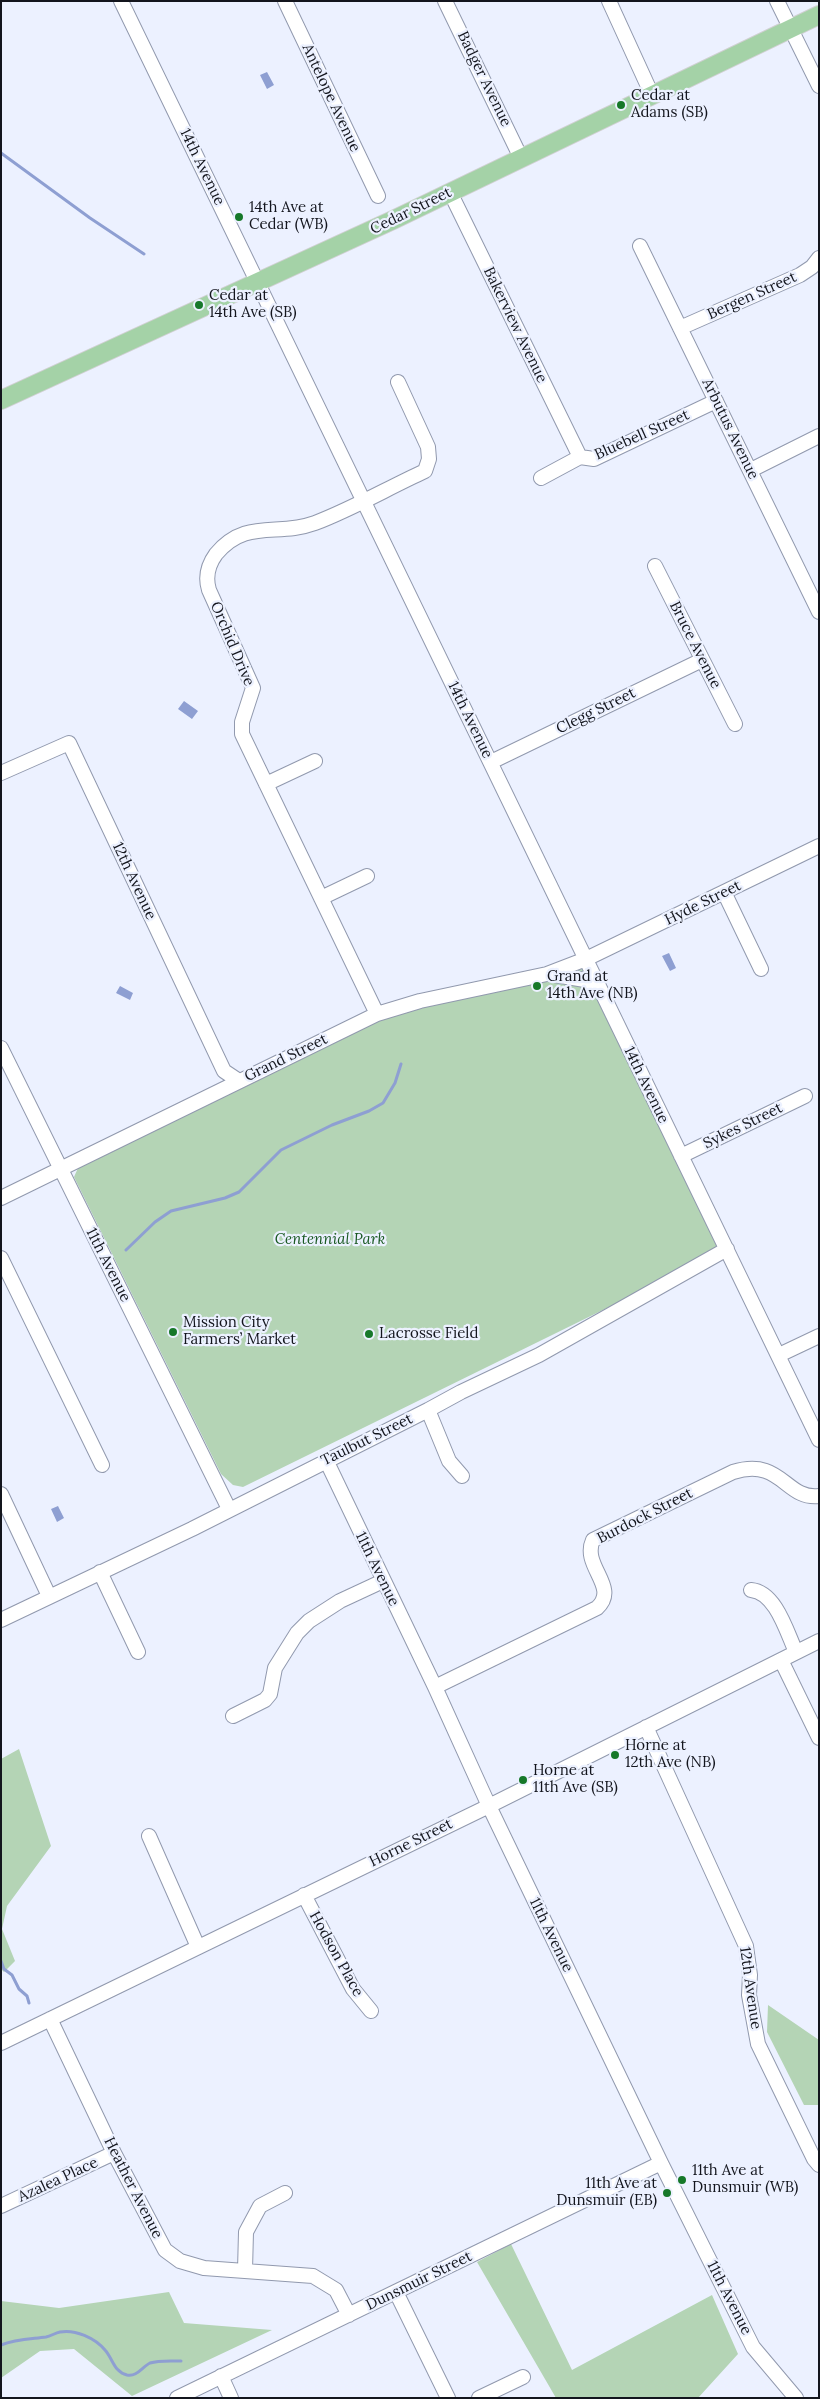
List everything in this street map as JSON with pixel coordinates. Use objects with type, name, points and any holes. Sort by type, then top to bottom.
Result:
[{"type":"main road","name":"Cedar Street","points":[[1,400],[258,283],[819,15]]},
{"type":"street","name":"14th Avenue","points":[[121,1],[819,1440]]},
{"type":"street","name":"Antelope Avenue","points":[[285,1],[378,196]]},
{"type":"street","name":"Badger Avenue","points":[[445,1],[522,158]]},
{"type":"street","points":[[609,1],[652,95]]},
{"type":"street","points":[[777,1],[819,86]]},
{"type":"street","name":"Bakerview Avenue","points":[[450,192],[580,457]]},
{"type":"street","name":"Arbutus Avenue","points":[[640,246],[819,612]]},
{"type":"street","name":"Bergen Street","points":[[680,328],[800,275],[819,258]]},
{"type":"street","name":"Orchid Drive","points":[[377,1014],[241,728],[252,693],[252,683],[209,590],[207,578],[209,566],[222,548],[245,532],[308,525],[425,471],[430,453],[398,382]]},
{"type":"street","name":"Bluebell Street","points":[[541,478],[580,457],[594,459],[716,401]]},
{"type":"street","points":[[751,470],[819,436]]},
{"type":"street","name":"Bruce Avenue","points":[[655,566],[735,724]]},
{"type":"street","name":"Clegg Street","points":[[490,762],[702,660]]},
{"type":"street","name":"12th Avenue","points":[[1,774],[69,743],[224,1071],[239,1081]]},
{"type":"street","points":[[266,784],[315,761]]},
{"type":"street","name":"Hyde Street","points":[[586,959],[819,846]]},
{"type":"street","points":[[321,898],[367,876]]},
{"type":"street","points":[[724,892],[760,969]]},
{"type":"street","name":"Grand Street","points":[[1,1198],[377,1014],[420,1001],[547,974],[586,959]]},
{"type":"street","points":[[547,974],[585,980],[599,986]]},
{"type":"street","name":"11th Avenue","points":[[1,1048],[229,1509]]},
{"type":"street","name":"Sykes Street","points":[[681,1156],[805,1096]]},
{"type":"street","name":"Taulbut Street","points":[[1,1620],[192,1529],[461,1392],[539,1355],[727,1249]]},
{"type":"street","points":[[1,1258],[102,1465]]},
{"type":"street","points":[[779,1355],[819,1336]]},
{"type":"street","points":[[428,1410],[449,1461],[462,1476]]},
{"type":"street","name":"11th Avenue","points":[[326,1460],[435,1687],[489,1806],[661,2163],[753,2347],[796,2398]]},
{"type":"street","name":"Burdock Street","points":[[435,1687],[597,1608],[604,1601],[606,1594],[591,1558],[590,1548],[593,1540],[733,1472],[745,1468],[761,1468],[774,1473],[801,1493],[819,1496]]},
{"type":"street","points":[[1,1494],[49,1596]]},
{"type":"street","points":[[100,1572],[138,1652]]},
{"type":"street","points":[[233,1716],[265,1700],[270,1694],[275,1668],[302,1627],[340,1601],[383,1581]]},
{"type":"street","points":[[751,1590],[759,1591],[775,1607],[796,1652]]},
{"type":"street","name":"Horne Street","points":[[1,2043],[489,1806],[819,1641]]},
{"type":"street","points":[[781,1660],[819,1738]]},
{"type":"street","name":"12th Avenue","points":[[646,1728],[746,1946],[750,1975],[749,1995],[758,2044],[814,2160],[819,2165]]},
{"type":"street","points":[[149,1836],[198,1947]]},
{"type":"street","name":"Hodson Place","points":[[304,1895],[353,1990],[371,2011]]},
{"type":"street","name":"Heather Avenue","points":[[50,2019],[114,2153],[165,2250],[180,2261],[204,2268],[313,2276],[336,2290],[349,2315]]},
{"type":"street","name":"Azalea Place","points":[[1,2206],[114,2153]]},
{"type":"street","name":"Dunsmuir Street","points":[[177,2398],[661,2163]]},
{"type":"street","points":[[245,2270],[246,2232],[260,2206],[285,2193]]},
{"type":"street","points":[[396,2292],[448,2398]]},
{"type":"street","points":[[221,2376],[231,2398]]},
{"type":"street","points":[[479,2398],[523,2377]]},
{"type":"green space","name":"Centennial Park","points":[[586,959],[727,1249],[243,1487],[233,1485],[221,1474],[74,1177],[78,1168],[377,1014]]},
{"type":"green space","points":[[19,1749],[51,1846],[7,1906],[2,1929],[15,1961],[4,1972],[1,1969],[1,1759]]},
{"type":"green space","points":[[768,2005],[819,2040],[819,2105],[804,2105],[767,2032]]},
{"type":"green space","points":[[511,2244],[572,2370],[712,2295],[738,2354],[698,2398],[556,2398],[477,2262]]},
{"type":"green space","points":[[169,2292],[184,2323],[272,2330],[132,2396],[74,2349],[40,2351],[1,2378],[1,2301],[59,2308]]},
{"type":"water","points":[[267,72],[274,85],[267,89],[260,75]]},
{"type":"water","points":[[184,701],[198,711],[192,719],[178,709]]},
{"type":"water","points":[[669,953],[676,968],[670,971],[662,956]]},
{"type":"water","points":[[120,986],[133,993],[130,1000],[116,993]]},
{"type":"water","points":[[58,1506],[64,1518],[57,1522],[51,1509]]},
{"type":"waterway","points":[[1,153],[90,218],[144,254]]},
{"type":"waterway","points":[[126,1250],[155,1222],[171,1211],[225,1198],[239,1192],[281,1150],[383,1103],[395,1083],[401,1064]]},
{"type":"waterway","points":[[1,1961],[4,1969],[12,1975],[19,1989],[27,1996],[29,2003]]},
{"type":"waterway","points":[[1,2345],[18,2340],[46,2337],[66,2331],[84,2335],[96,2342],[105,2350],[116,2368],[127,2375],[134,2375],[150,2363],[181,2361]]},
{"type":"place","name":"Cedar at Adams (SB)","points":[[621,105]]},
{"type":"place","name":"14th Ave at Cedar (WB)","points":[[239,217]]},
{"type":"place","name":"Cedar at 14th Ave (SB)","points":[[199,305]]},
{"type":"place","name":"Grand at 14th Ave (NB)","points":[[537,986]]},
{"type":"place","name":"Mission City Farmers’ Market","points":[[173,1332]]},
{"type":"place","name":"Lacrosse Field","points":[[369,1334]]},
{"type":"place","name":"Horne at 12th Ave (NB)","points":[[615,1755]]},
{"type":"place","name":"Horne at 11th Ave (SB)","points":[[523,1780]]},
{"type":"place","name":"11th Ave at Dunsmuir (WB)","points":[[682,2180]]},
{"type":"place","name":"11th Ave at Dunsmuir (EB)","points":[[667,2193]]}]
